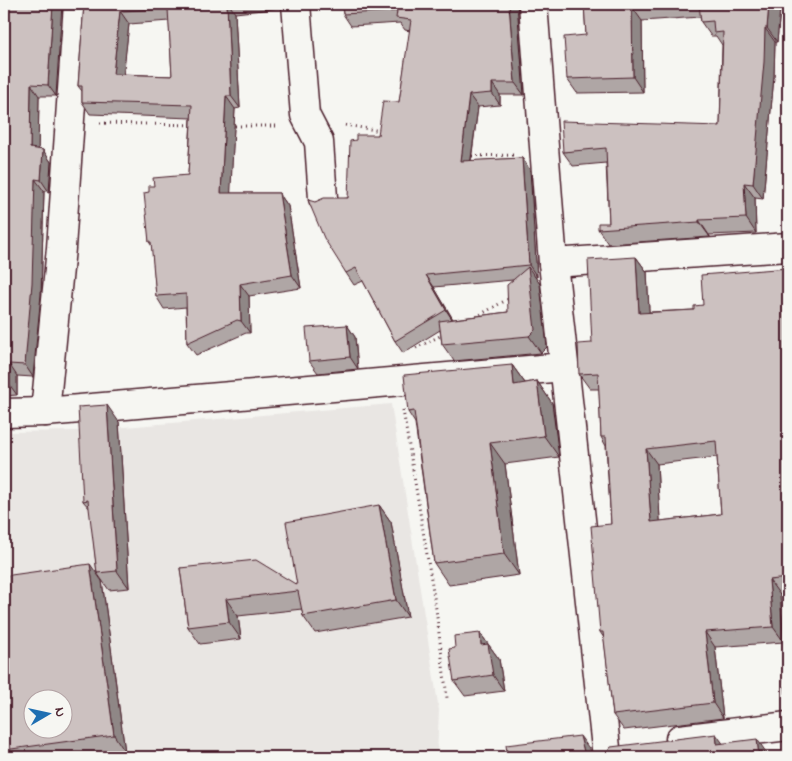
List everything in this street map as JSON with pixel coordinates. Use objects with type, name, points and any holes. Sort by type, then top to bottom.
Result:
[{"type":"street","points":[[45,412],[62,228],[78,4]]},
{"type":"street","points":[[296,4],[305,115],[319,142],[323,198]]},
{"type":"street","points":[[533,4],[553,263],[607,753],[645,744],[788,726]]},
{"type":"street","points":[[553,263],[788,247]]},
{"type":"street","points":[[4,413],[45,412],[564,368]]},
{"type":"path","points":[[468,321],[519,294]]},
{"type":"path","points":[[447,698],[436,609],[401,401],[402,381],[407,360],[415,349],[451,331]]},
{"type":"shaded area","points":[[391,404],[439,710],[437,757],[4,757],[4,432],[78,431]]},
{"type":"building","points":[[4,4],[53,4],[48,85],[31,84],[30,148],[43,150],[41,180],[35,179],[32,283],[25,365],[9,364],[9,384],[4,384]]},
{"type":"building","points":[[84,4],[227,4],[231,96],[226,96],[221,193],[279,193],[292,275],[240,284],[241,321],[237,320],[187,343],[186,294],[156,296],[144,193],[149,192],[149,186],[154,186],[153,178],[188,175],[192,105],[82,102],[82,86],[78,86]],"holes":[[[168,9],[172,76],[113,74],[120,11]]]},
{"type":"building","points":[[342,4],[509,4],[515,83],[492,83],[492,93],[469,95],[461,161],[522,158],[529,265],[426,275],[446,310],[395,341],[356,268],[346,273],[324,238],[308,200],[315,202],[324,198],[348,198],[350,141],[356,140],[356,135],[378,135],[383,101],[399,102],[411,20],[396,18],[397,11],[343,14]]},
{"type":"building","points":[[584,4],[668,4],[632,7],[633,77],[567,79],[564,37],[586,35]]},
{"type":"building","points":[[699,4],[769,4],[767,28],[765,28],[764,62],[753,184],[744,183],[746,218],[598,229],[598,223],[609,223],[606,148],[563,152],[561,121],[720,126],[723,32],[714,33],[713,21],[701,22]]},
{"type":"building","points":[[783,4],[788,4],[788,16],[785,16]]},
{"type":"building","points":[[636,257],[639,313],[694,310],[694,306],[703,305],[701,275],[788,268],[788,578],[769,580],[773,627],[705,632],[713,703],[613,715],[603,632],[600,632],[591,526],[611,524],[606,437],[601,437],[598,373],[579,374],[578,344],[592,343],[588,260]],"holes":[[[716,441],[721,514],[651,522],[646,449]]]},
{"type":"building","points":[[528,267],[535,330],[529,336],[442,344],[439,321],[508,312],[507,285]]},
{"type":"building","points":[[347,325],[350,357],[309,361],[306,328]]},
{"type":"building","points":[[512,365],[514,385],[537,381],[544,436],[490,443],[504,554],[434,563],[414,411],[408,412],[404,375]]},
{"type":"building","points":[[107,405],[117,571],[97,573],[88,500],[83,501],[78,407]]},
{"type":"building","points":[[379,505],[396,600],[303,616],[298,591],[226,599],[229,622],[188,627],[180,568],[256,560],[297,585],[286,522]]},
{"type":"building","points":[[90,564],[114,735],[4,750],[4,576]]},
{"type":"building","points":[[480,633],[481,645],[488,644],[493,675],[454,681],[449,649],[455,648],[454,636]]},
{"type":"building","points":[[788,670],[788,694],[786,694],[784,671]]},
{"type":"building","points":[[716,734],[717,744],[757,739],[759,757],[598,757],[606,754],[611,747]]},
{"type":"building","points":[[580,736],[584,752],[590,756],[597,757],[470,757],[507,752],[506,745]]}]
